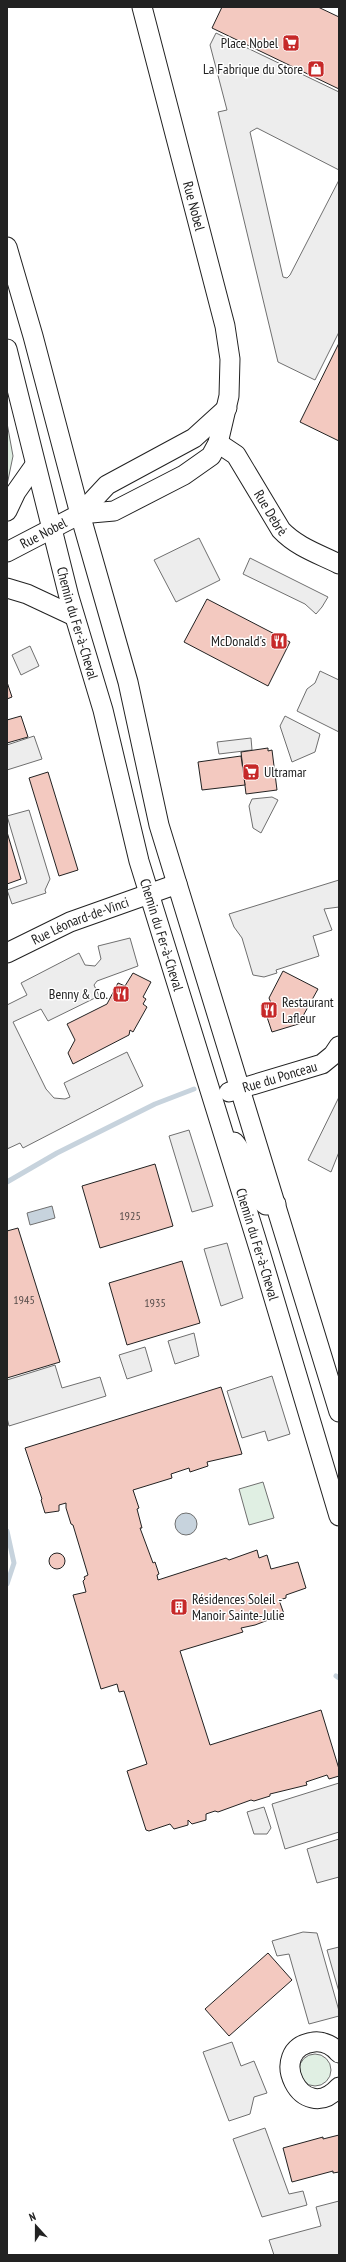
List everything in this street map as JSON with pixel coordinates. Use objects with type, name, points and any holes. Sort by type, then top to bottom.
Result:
[{"type":"street","name":"Rue Nobel","points":[[80,514],[114,511],[200,465],[211,456],[218,443],[227,408],[230,384],[230,359],[225,326],[142,7]]},
{"type":"street","name":"Chemin du Fer-à-Cheval","points":[[7,247],[35,343],[80,514],[126,675],[140,730],[153,802],[339,1412]]},
{"type":"street","name":"Chemin du Fer-à-Cheval","points":[[7,349],[74,616],[103,710],[131,829],[339,1516]]},
{"type":"street","name":"Rue Nobel","points":[[7,552],[80,514],[107,486],[194,438],[227,408]]},
{"type":"street","name":"Rue Debré","points":[[218,443],[236,455],[281,530],[288,537],[300,546],[339,564]]},
{"type":"street","points":[[7,511],[16,492],[35,464]]},
{"type":"street","points":[[7,588],[27,594],[74,616]]},
{"type":"street","name":"Rue Léonard-de-Vinci","points":[[7,953],[75,920],[150,895],[177,884]]},
{"type":"street","name":"Rue du Ponceau","points":[[213,1096],[322,1064],[333,1055],[339,1046]]},
{"type":"street","points":[[224,1133],[242,1152],[260,1200],[266,1205],[276,1204]]},
{"type":"street","points":[[339,2053],[331,2046],[322,2042],[305,2045],[294,2055],[289,2070],[296,2088],[310,2097],[326,2096],[339,2087]]},
{"type":"green space","points":[[7,423],[13,456],[7,485]]},
{"type":"green space","points":[[263,1482],[274,1518],[249,1525],[239,1489]]},
{"type":"green space","points":[[315,2054],[321,2055],[328,2061],[331,2070],[330,2076],[324,2083],[315,2086],[309,2085],[302,2079],[299,2070],[300,2064],[306,2057]]},
{"type":"shaded area","points":[[216,33],[339,92],[339,170],[257,128],[250,132],[283,277],[287,278],[290,275],[339,180],[339,332],[315,380],[278,362],[218,112],[227,110],[210,45]]},
{"type":"shaded area","points":[[199,538],[220,580],[176,602],[154,560]]},
{"type":"shaded area","points":[[250,558],[328,597],[316,614],[305,604],[243,574]]},
{"type":"shaded area","points":[[30,646],[39,666],[21,675],[12,655]]},
{"type":"shaded area","points":[[320,671],[339,680],[339,732],[297,711],[307,689],[315,683]]},
{"type":"shaded area","points":[[285,716],[320,734],[315,752],[292,762],[280,726]]},
{"type":"shaded area","points":[[34,736],[42,759],[7,770],[7,745]]},
{"type":"shaded area","points":[[251,738],[252,750],[219,754],[217,742]]},
{"type":"shaded area","points":[[272,797],[278,800],[261,833],[253,828],[249,806],[252,799]]},
{"type":"shaded area","points":[[29,810],[50,879],[45,890],[46,893],[12,904],[7,890],[27,883],[7,816]]},
{"type":"shaded area","points":[[339,880],[339,907],[324,909],[332,930],[313,936],[319,956],[276,970],[277,973],[264,977],[253,975],[242,938],[234,927],[229,914]]},
{"type":"shaded area","points":[[130,938],[138,966],[97,981],[94,985],[99,996],[48,1021],[41,1009],[13,1022],[46,1089],[54,1098],[65,1099],[70,1097],[64,1083],[127,1052],[143,1086],[23,1148],[20,1143],[7,1149],[7,1005],[27,995],[21,983],[79,953],[85,965],[95,966],[101,959],[98,946]]},
{"type":"shaded area","points":[[339,1097],[339,1152],[331,1172],[308,1160]]},
{"type":"shaded area","points":[[189,1130],[213,1206],[192,1212],[169,1136]]},
{"type":"shaded area","points":[[52,1206],[55,1218],[30,1225],[27,1213]]},
{"type":"shaded area","points":[[227,1243],[243,1298],[221,1306],[204,1249]]},
{"type":"shaded area","points":[[194,1333],[199,1356],[175,1364],[168,1341]]},
{"type":"shaded area","points":[[145,1347],[152,1371],[127,1379],[119,1355]]},
{"type":"shaded area","points":[[55,1365],[62,1388],[100,1377],[106,1396],[9,1426],[7,1418],[7,1380]]},
{"type":"shaded area","points":[[272,1376],[290,1434],[268,1441],[265,1431],[242,1438],[227,1391]]},
{"type":"shaded area","points":[[186,1513],[190,1514],[196,1520],[196,1528],[190,1534],[186,1535],[182,1534],[176,1528],[175,1524],[176,1520],[182,1514]]},
{"type":"shaded area","points":[[339,1783],[339,1832],[285,1849],[272,1804]]},
{"type":"shaded area","points":[[264,1807],[271,1828],[267,1834],[254,1834],[247,1812]]},
{"type":"shaded area","points":[[339,1839],[339,1877],[317,1883],[307,1849]]},
{"type":"shaded area","points":[[303,1932],[317,1933],[339,2011],[339,2016],[309,2024],[289,1954],[277,1956],[272,1941]]},
{"type":"shaded area","points":[[339,1947],[339,1992],[327,1950]]},
{"type":"shaded area","points":[[232,2042],[241,2066],[254,2061],[267,2093],[254,2097],[250,2114],[229,2121],[203,2052]]},
{"type":"shaded area","points":[[265,2128],[289,2194],[303,2191],[307,2205],[262,2217],[233,2139]]},
{"type":"shaded area","points":[[339,2201],[339,2255],[274,2255],[269,2240],[321,2226],[316,2207]]},
{"type":"building","name":"Place Nobel","points":[[222,7],[318,7],[339,17],[339,89],[212,28]]},
{"type":"building","points":[[339,343],[339,441],[300,422]]},
{"type":"building","points":[[207,599],[290,642],[268,686],[184,642]]},
{"type":"building","points":[[7,682],[12,697],[7,699]]},
{"type":"building","points":[[21,716],[28,737],[7,743],[7,720]]},
{"type":"building","points":[[268,748],[268,751],[272,750],[277,790],[246,794],[241,752]]},
{"type":"building","name":"Ultramar","points":[[241,756],[245,785],[202,790],[198,762]]},
{"type":"building","points":[[48,772],[78,870],[59,876],[29,778]]},
{"type":"building","points":[[7,832],[21,879],[7,884]]},
{"type":"building","points":[[283,971],[318,989],[303,1016],[305,1022],[272,1032],[263,1005],[271,1003],[269,998]]},
{"type":"building","points":[[133,973],[151,982],[143,997],[146,999],[143,1004],[147,1007],[133,1032],[130,1030],[129,1035],[73,1064],[68,1053],[75,1040],[67,1024],[107,1004],[118,983],[125,986]]},
{"type":"building","points":[[155,1164],[173,1226],[100,1248],[82,1186]]},
{"type":"building","points":[[18,1228],[60,1362],[7,1378],[7,1231]]},
{"type":"building","points":[[182,1261],[200,1323],[127,1345],[109,1283]]},
{"type":"building","name":"Résidences Soleil - Manoir Sainte-Julie","points":[[221,1387],[242,1454],[207,1462],[208,1466],[190,1472],[189,1468],[171,1474],[172,1478],[133,1490],[139,1508],[137,1509],[142,1528],[140,1528],[153,1563],[155,1562],[159,1574],[157,1575],[158,1580],[226,1558],[229,1560],[257,1550],[259,1558],[267,1555],[271,1569],[298,1562],[306,1588],[286,1595],[286,1598],[279,1600],[284,1614],[255,1625],[241,1628],[243,1632],[180,1651],[210,1745],[321,1710],[339,1769],[339,1776],[329,1779],[327,1775],[306,1782],[307,1785],[270,1794],[270,1796],[254,1801],[251,1800],[218,1812],[215,1811],[206,1814],[206,1820],[192,1824],[188,1820],[188,1825],[174,1829],[170,1824],[149,1831],[146,1830],[127,1771],[147,1764],[124,1691],[119,1692],[117,1684],[101,1689],[73,1595],[86,1592],[83,1581],[85,1579],[84,1577],[88,1575],[73,1525],[71,1524],[66,1508],[66,1503],[59,1505],[59,1511],[45,1513],[42,1499],[25,1448]]},
{"type":"building","points":[[57,1553],[63,1555],[65,1561],[63,1567],[57,1569],[51,1567],[49,1561],[51,1555]]},
{"type":"building","points":[[268,1953],[292,1980],[229,2036],[205,2009]]},
{"type":"building","points":[[339,2135],[339,2172],[333,2173],[333,2171],[292,2182],[283,2148],[323,2137],[323,2139]]},
{"type":"waterway","points":[[7,1182],[57,1153],[155,1104],[194,1089]]},
{"type":"waterway","points":[[7,1531],[14,1563],[7,1584]]},
{"type":"place","name":"Place Nobel","points":[[291,43]]},
{"type":"place","name":"La Fabrique du Store","points":[[316,69]]},
{"type":"place","name":"McDonald's","points":[[279,641]]},
{"type":"place","name":"Ultramar","points":[[251,772]]},
{"type":"place","name":"Benny & Co.","points":[[121,994]]},
{"type":"place","name":"Restaurant Lafleur","points":[[269,1010]]},
{"type":"place","name":"Résidences Soleil - Manoir Sainte-Julie","points":[[179,1607]]}]
